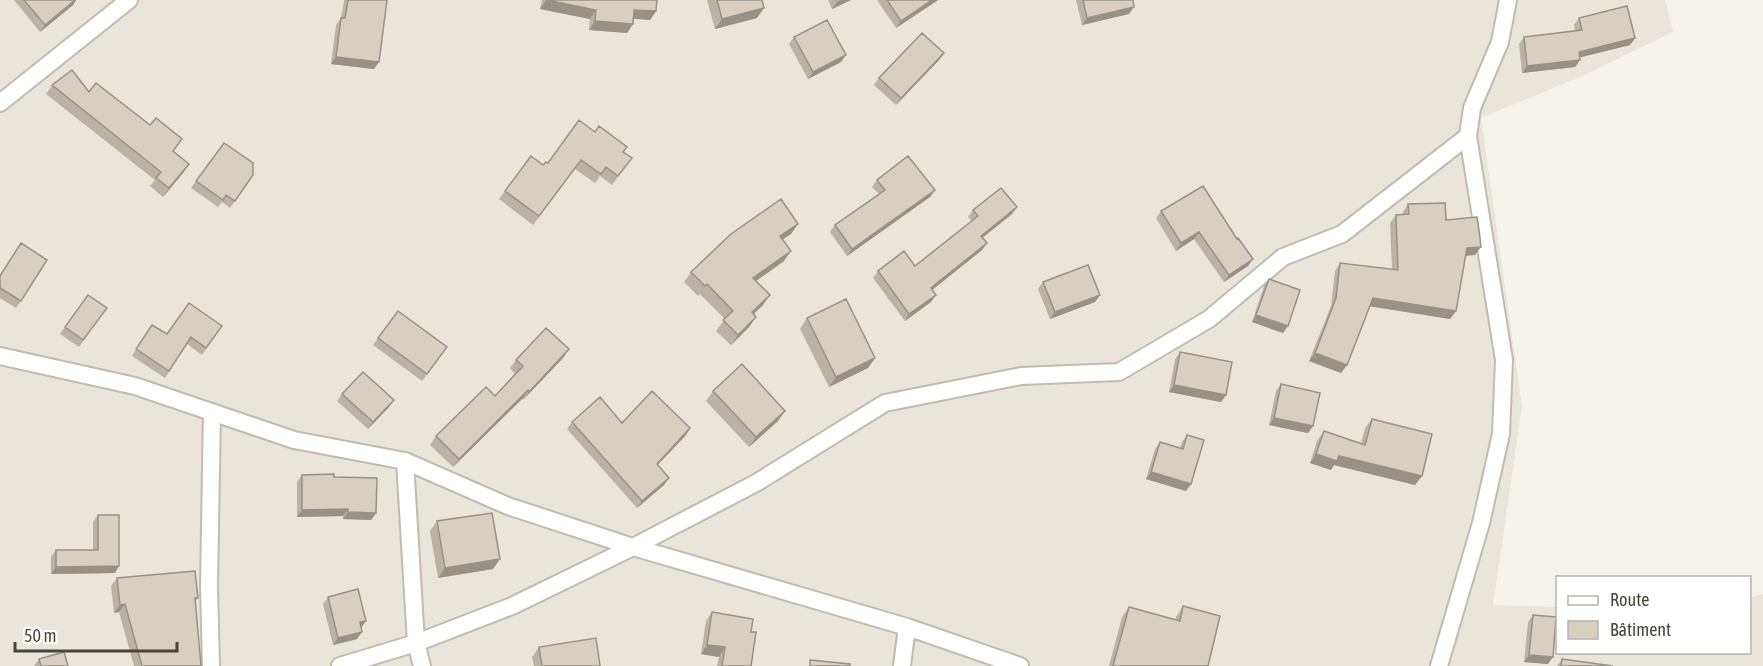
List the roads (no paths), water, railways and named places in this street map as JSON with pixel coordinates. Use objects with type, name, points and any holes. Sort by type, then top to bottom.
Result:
[{"type":"street","points":[[0,103],[129,0]]},
{"type":"street","points":[[1438,666],[1481,523],[1500,434],[1504,360],[1468,136],[1472,108],[1500,42],[1508,0]]},
{"type":"street","points":[[340,666],[416,643],[512,606],[756,483],[885,403],[1022,376],[1119,372],[1209,319],[1283,257],[1342,234],[1468,136]]},
{"type":"street","points":[[0,356],[135,386],[294,440],[405,461],[508,506],[633,547],[907,627],[1020,666]]},
{"type":"street","points":[[211,666],[209,586],[212,412]]},
{"type":"street","points":[[405,461],[416,643],[422,666]]},
{"type":"street","points":[[902,666],[907,627]]}]
